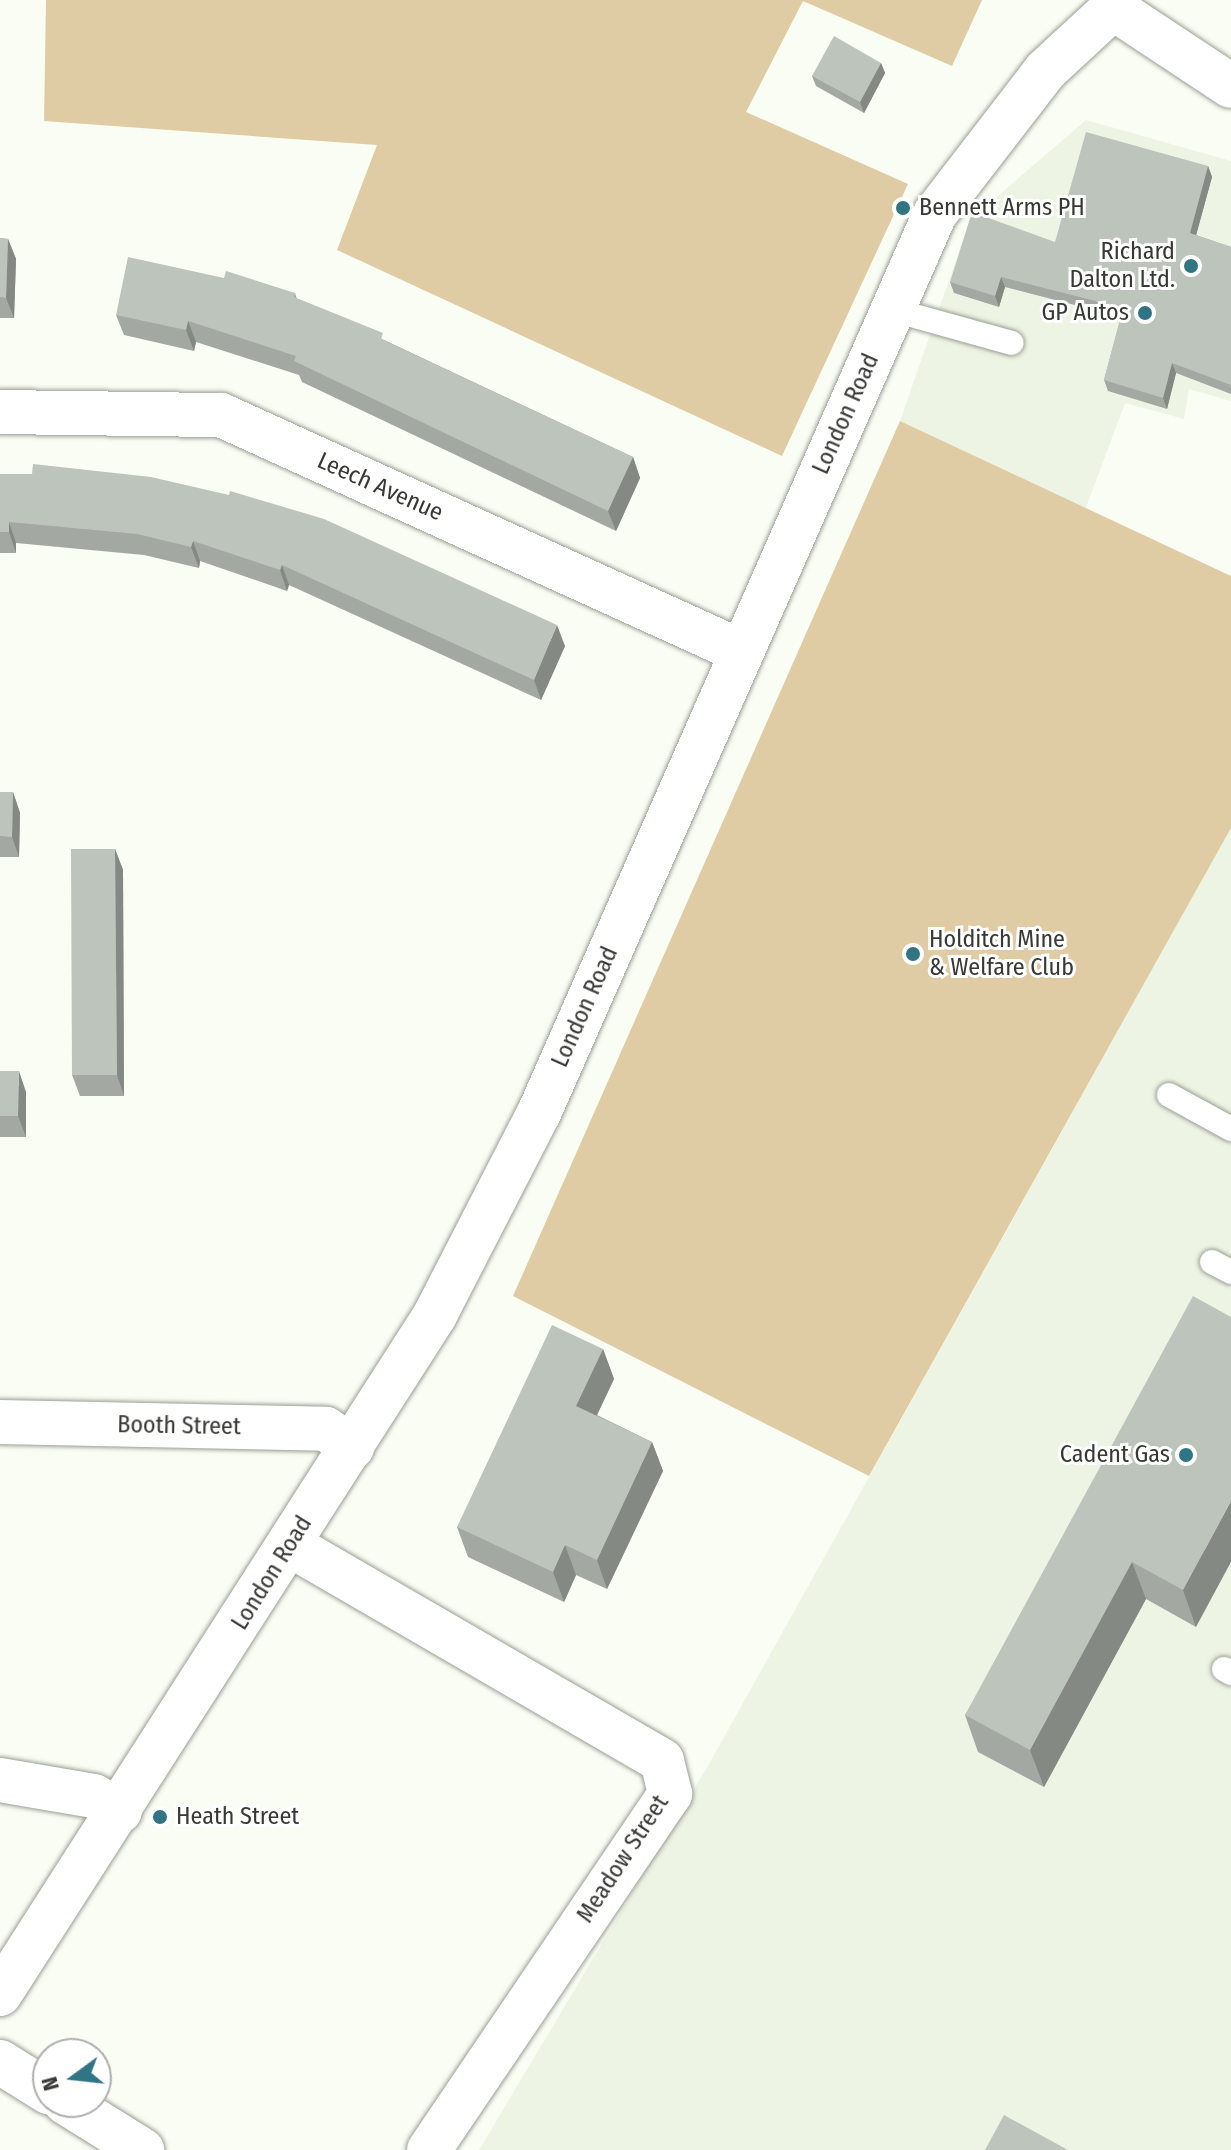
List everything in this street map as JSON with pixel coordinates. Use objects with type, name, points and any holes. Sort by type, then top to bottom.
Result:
[{"type":"street","points":[[1114,4],[1231,86]]},
{"type":"street","name":"London Road","points":[[0,1994],[435,1315],[539,1113],[935,214],[1045,71],[1114,4]]},
{"type":"street","name":"Leech Avenue","points":[[0,412],[221,415],[740,651]]},
{"type":"street","name":"Booth Street","points":[[0,1422],[326,1429],[352,1447]]},
{"type":"street","name":"Meadow Street","points":[[290,1545],[662,1761],[670,1794],[429,2150]]},
{"type":"street","points":[[0,1780],[94,1796],[120,1811]]},
{"type":"street","points":[[0,2062],[32,2082]]},
{"type":"street","points":[[91,2118],[142,2150]]},
{"type":"lane","points":[[893,310],[1012,343]]},
{"type":"lane","points":[[1169,1095],[1231,1129]]},
{"type":"shaded area","points":[[46,0],[982,0],[952,66],[803,1],[746,112],[908,184],[782,456],[337,250],[377,145],[44,121]]},
{"type":"shaded area","points":[[1086,120],[1231,161],[1231,401],[1189,389],[1184,419],[1125,403],[1085,510],[900,421],[970,220]]},
{"type":"shaded area","name":"Holditch Mine & Welfare Club","points":[[900,421],[1231,576],[1231,828],[869,1476],[513,1296]]},
{"type":"shaded area","points":[[1231,828],[1231,2150],[479,2150],[709,1764]]},
{"type":"building","points":[[834,36],[881,63],[860,102],[812,76]]},
{"type":"building","points":[[1086,132],[1208,166],[1190,233],[1231,247],[1231,385],[1172,363],[1163,398],[1104,380],[1123,308],[1001,277],[995,296],[950,282],[972,212],[1055,242]]},
{"type":"building","points":[[0,238],[8,239],[6,298],[0,297]]},
{"type":"building","points":[[128,257],[224,278],[226,271],[295,293],[294,297],[383,333],[381,339],[633,457],[608,511],[294,361],[296,356],[188,321],[186,330],[116,315]]},
{"type":"building","points":[[33,464],[151,477],[229,495],[230,491],[324,519],[557,625],[534,680],[282,565],[280,570],[193,541],[191,547],[137,534],[9,522],[9,532],[0,532],[0,474],[32,474]]},
{"type":"building","points":[[0,792],[13,792],[12,837],[0,836]]},
{"type":"building","points":[[71,849],[115,849],[117,1075],[72,1075]]},
{"type":"building","points":[[0,1071],[19,1071],[18,1116],[0,1116]]},
{"type":"building","name":"Cadent Gas","points":[[1193,1296],[1231,1317],[1231,1501],[1183,1590],[1132,1562],[1030,1750],[965,1715]]},
{"type":"building","points":[[552,1325],[603,1349],[576,1406],[652,1442],[597,1560],[565,1545],[553,1572],[457,1527]]},
{"type":"building","points":[[1004,2115],[1068,2150],[985,2150]]},
{"type":"place","name":"Bennett Arms PH","points":[[903,208]]},
{"type":"place","name":"Richard Dalton Ltd.","points":[[1191,266]]},
{"type":"place","name":"GP Autos","points":[[1145,313]]},
{"type":"place","name":"Holditch Mine & Welfare Club","points":[[913,954]]},
{"type":"place","name":"Cadent Gas","points":[[1186,1455]]},
{"type":"place","name":"Heath Street","points":[[160,1817]]}]
